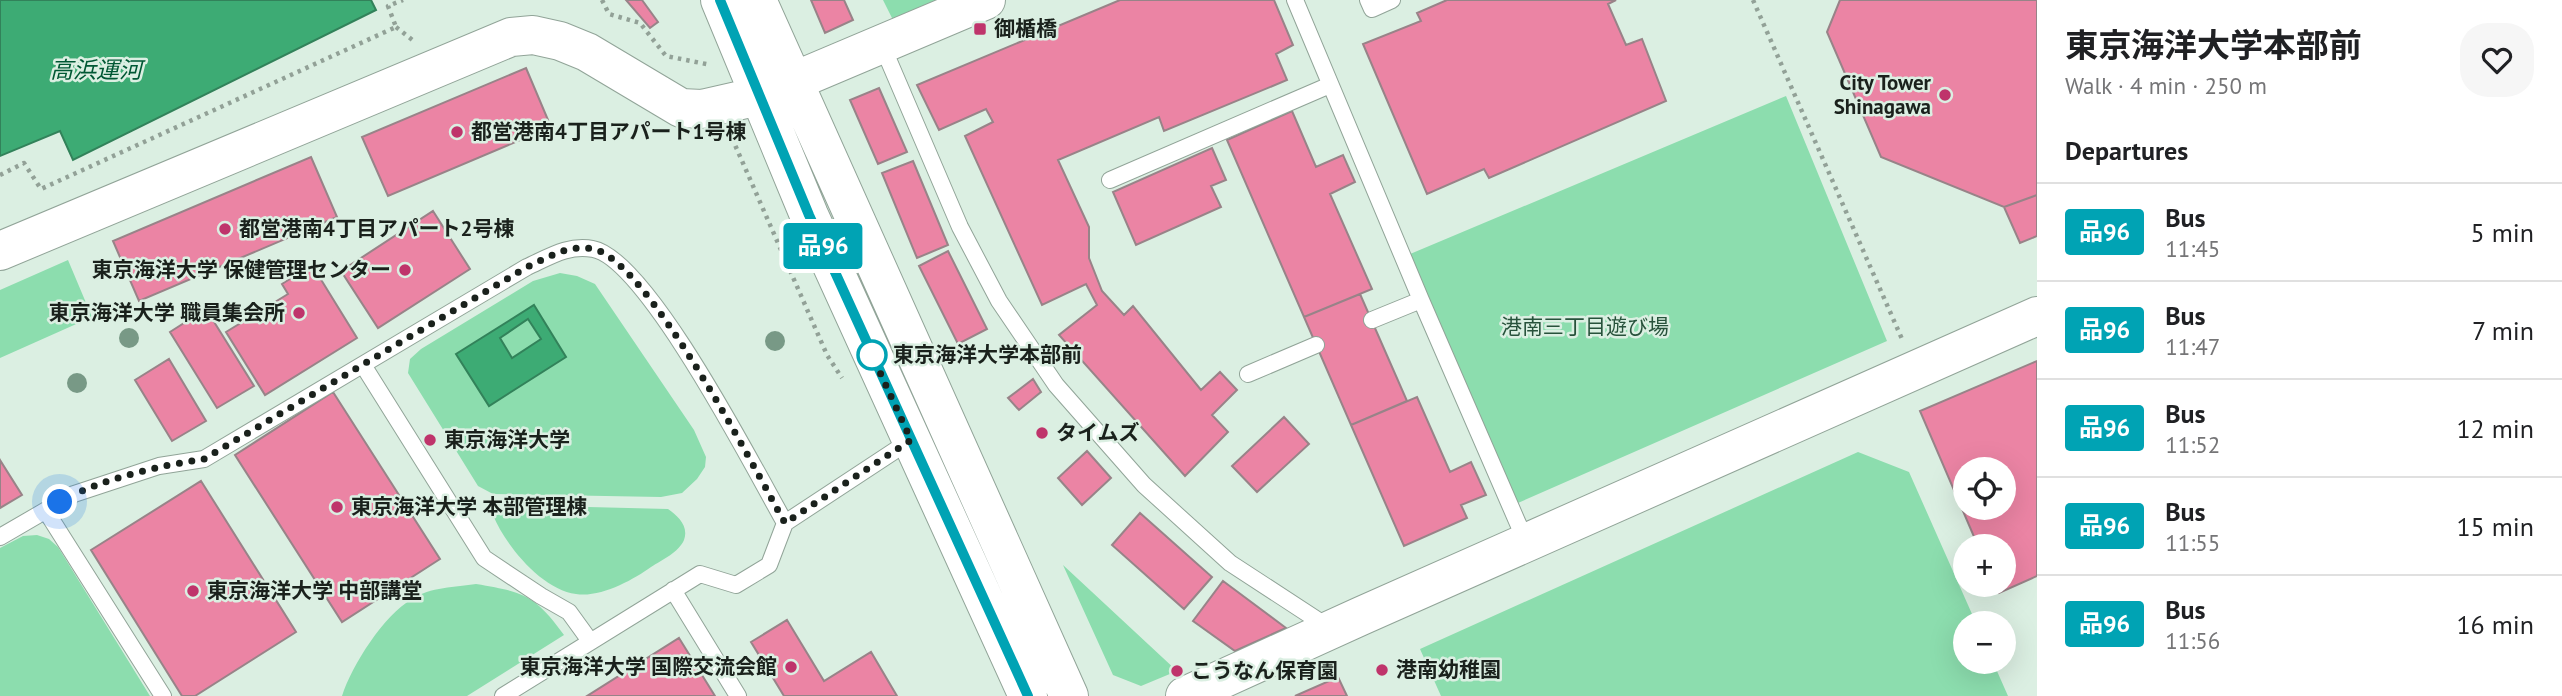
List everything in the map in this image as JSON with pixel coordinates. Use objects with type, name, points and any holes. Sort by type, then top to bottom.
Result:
[{"type":"street","points":[[720,0],[776,89],[1069,696]]},
{"type":"street","points":[[757,0],[776,89],[809,215],[1028,696]]},
{"type":"street","points":[[0,251],[511,37],[533,35],[560,41],[587,52],[681,108],[702,109],[776,89],[986,0]]},
{"type":"street","points":[[1185,696],[2037,316]]},
{"type":"lane","points":[[1296,0],[1421,300],[1527,542]]},
{"type":"lane","points":[[1368,0],[1372,9],[1392,0]]},
{"type":"lane","points":[[882,45],[960,227],[999,301],[1056,385],[1144,485],[1230,563],[1331,629]]},
{"type":"lane","points":[[1110,180],[1330,85]]},
{"type":"lane","points":[[0,537],[74,494],[159,466],[204,459],[527,267],[571,247],[596,249],[619,262],[652,300],[680,340],[785,523]]},
{"type":"lane","points":[[1372,320],[1421,300]]},
{"type":"lane","points":[[1248,374],[1316,345]]},
{"type":"lane","points":[[363,365],[484,558],[569,612],[590,641]]},
{"type":"lane","points":[[503,696],[700,574],[736,585],[769,565],[785,523],[911,440]]},
{"type":"lane","points":[[46,510],[163,696]]},
{"type":"lane","points":[[673,590],[738,696]]},
{"type":"path","points":[[0,174],[24,163],[41,189],[396,27],[388,6],[403,0]]},
{"type":"path","points":[[602,0],[609,14],[640,23],[666,56],[710,65],[712,78]]},
{"type":"path","points":[[1753,0],[1917,371]]},
{"type":"green space","points":[[883,0],[942,0],[893,20]]},
{"type":"green space","name":"港南三丁目遊び場","points":[[1786,96],[1887,341],[1511,506],[1403,257]]},
{"type":"green space","points":[[68,260],[92,317],[0,358],[0,290]]},
{"type":"green space","points":[[560,273],[577,276],[595,284],[694,430],[706,457],[705,467],[682,493],[661,497],[493,494],[478,486],[408,373],[410,359],[421,349],[533,281]]},
{"type":"green space","points":[[1858,452],[1909,472],[1953,571],[1953,597],[1964,597],[1971,611],[1953,611],[1953,674],[1998,674],[2008,696],[1441,696],[1420,649]]},
{"type":"green space","points":[[509,505],[668,509],[682,522],[685,535],[682,544],[674,552],[635,577],[606,591],[576,594],[563,591],[538,575],[506,539],[493,515],[497,509]]},
{"type":"green space","points":[[37,535],[49,539],[58,547],[150,696],[0,696],[0,548],[23,536]]},
{"type":"green space","points":[[1063,565],[1177,671],[1141,686],[1113,675]]},
{"type":"green space","points":[[476,584],[527,597],[545,611],[564,635],[467,696],[342,696],[353,670],[370,642],[401,606],[427,592]]},
{"type":"water","name":"高浜運河","points":[[0,0],[371,0],[376,10],[73,160],[60,131],[0,156]]},
{"type":"water","points":[[534,305],[566,357],[489,406],[456,354]],"holes":[[[528,319],[541,339],[512,358],[500,338]]]},
{"type":"building","points":[[626,0],[642,0],[658,22],[650,28]]},
{"type":"building","points":[[811,0],[844,0],[853,20],[825,33]]},
{"type":"building","points":[[1120,0],[1274,0],[1293,45],[1276,54],[1287,80],[1164,131],[1159,117],[1058,160],[1089,227],[1089,258],[1102,291],[1124,315],[1133,306],[1201,390],[1220,372],[1237,390],[1212,415],[1228,432],[1185,476],[1059,335],[1097,305],[1086,284],[1042,305],[965,136],[993,122],[986,109],[939,130],[917,85]]},
{"type":"building","points":[[1447,0],[1616,0],[1608,4],[1626,45],[1642,39],[1666,101],[1489,178],[1484,169],[1427,194],[1363,44],[1421,21],[1417,13]]},
{"type":"building","name":"City Tower Shinagawa","points":[[1840,0],[2037,0],[2037,195],[2004,207],[1881,157],[1827,32]]},
{"type":"building","name":"都営港南4丁目アパート1号棟","points":[[526,68],[551,127],[388,196],[362,137]]},
{"type":"building","points":[[879,88],[907,152],[878,164],[850,100]]},
{"type":"building","points":[[1292,111],[1316,167],[1343,155],[1355,182],[1330,194],[1372,289],[1304,317],[1227,140]]},
{"type":"building","points":[[1212,148],[1226,180],[1211,186],[1221,207],[1136,245],[1113,192]]},
{"type":"building","name":"都営港南4丁目アパート2号棟","points":[[311,157],[337,217],[139,301],[113,241]]},
{"type":"building","points":[[913,161],[948,245],[917,258],[882,173]]},
{"type":"building","points":[[2037,195],[2037,236],[2020,243],[2004,207]]},
{"type":"building","name":"東京海洋大学 保健管理センター","points":[[433,211],[470,269],[378,328],[341,271]]},
{"type":"building","points":[[948,251],[987,329],[958,344],[919,266]]},
{"type":"building","name":"東京海洋大学 職員集会所","points":[[312,265],[357,338],[265,395],[226,332],[288,294],[282,284]]},
{"type":"building","points":[[1360,294],[1407,401],[1351,425],[1304,317]]},
{"type":"building","points":[[206,309],[254,386],[217,408],[170,332]]},
{"type":"building","points":[[169,359],[206,421],[172,441],[135,380]]},
{"type":"building","points":[[2037,361],[2037,576],[2016,585],[2016,534],[1973,534],[1967,520],[2016,520],[2016,457],[1953,457],[1953,488],[1920,411]]},
{"type":"building","points":[[1033,379],[1041,392],[1019,410],[1008,398]]},
{"type":"building","name":"東京海洋大学 本部管理棟","points":[[333,392],[440,559],[342,622],[235,455]]},
{"type":"building","points":[[1417,397],[1450,472],[1471,462],[1486,495],[1461,505],[1467,518],[1404,546],[1351,425]]},
{"type":"building","points":[[1284,417],[1309,444],[1257,492],[1232,466]]},
{"type":"building","points":[[1087,451],[1111,478],[1082,505],[1058,478]]},
{"type":"building","points":[[0,460],[22,495],[0,508]]},
{"type":"building","name":"東京海洋大学 中部講堂","points":[[201,481],[296,632],[195,696],[182,696],[91,550]]},
{"type":"building","points":[[1140,513],[1212,577],[1184,609],[1112,545]]},
{"type":"building","points":[[1223,581],[1286,628],[1235,651],[1193,621]]},
{"type":"building","name":"東京海洋大学 国際交流会館","points":[[787,620],[824,681],[871,652],[897,696],[784,696],[751,642]]},
{"type":"building","points":[[679,638],[715,696],[587,696]]},
{"type":"building","points":[[1338,677],[1347,696],[1295,696]]},
{"type":"bus line","name":"品96","points":[[720,0],[809,215],[1028,696]]},
{"type":"place","name":"御楯橋","points":[[980,29]]},
{"type":"place","name":"City Tower Shinagawa","points":[[1945,95]]},
{"type":"place","name":"都営港南4丁目アパート1号棟","points":[[457,132]]},
{"type":"place","name":"都営港南4丁目アパート2号棟","points":[[225,229]]},
{"type":"place","name":"東京海洋大学 保健管理センター","points":[[405,270]]},
{"type":"place","name":"東京海洋大学 職員集会所","points":[[299,313]]},
{"type":"place","name":"東京海洋大学本部前","points":[[872,355]]},
{"type":"place","name":"タイムズ","points":[[1042,433]]},
{"type":"place","name":"東京海洋大学","points":[[430,440]]},
{"type":"place","name":"東京海洋大学 本部管理棟","points":[[337,507]]},
{"type":"place","name":"東京海洋大学 中部講堂","points":[[193,591]]},
{"type":"place","name":"東京海洋大学 国際交流会館","points":[[791,667]]},
{"type":"place","name":"港南幼稚園","points":[[1382,670]]},
{"type":"place","name":"こうなん保育園","points":[[1177,671]]},
{"type":"route","points":[[60,502],[74,494],[159,466],[204,459],[527,267],[571,247],[596,249],[619,262],[652,300],[680,340],[785,523],[911,440],[872,355]]}]
